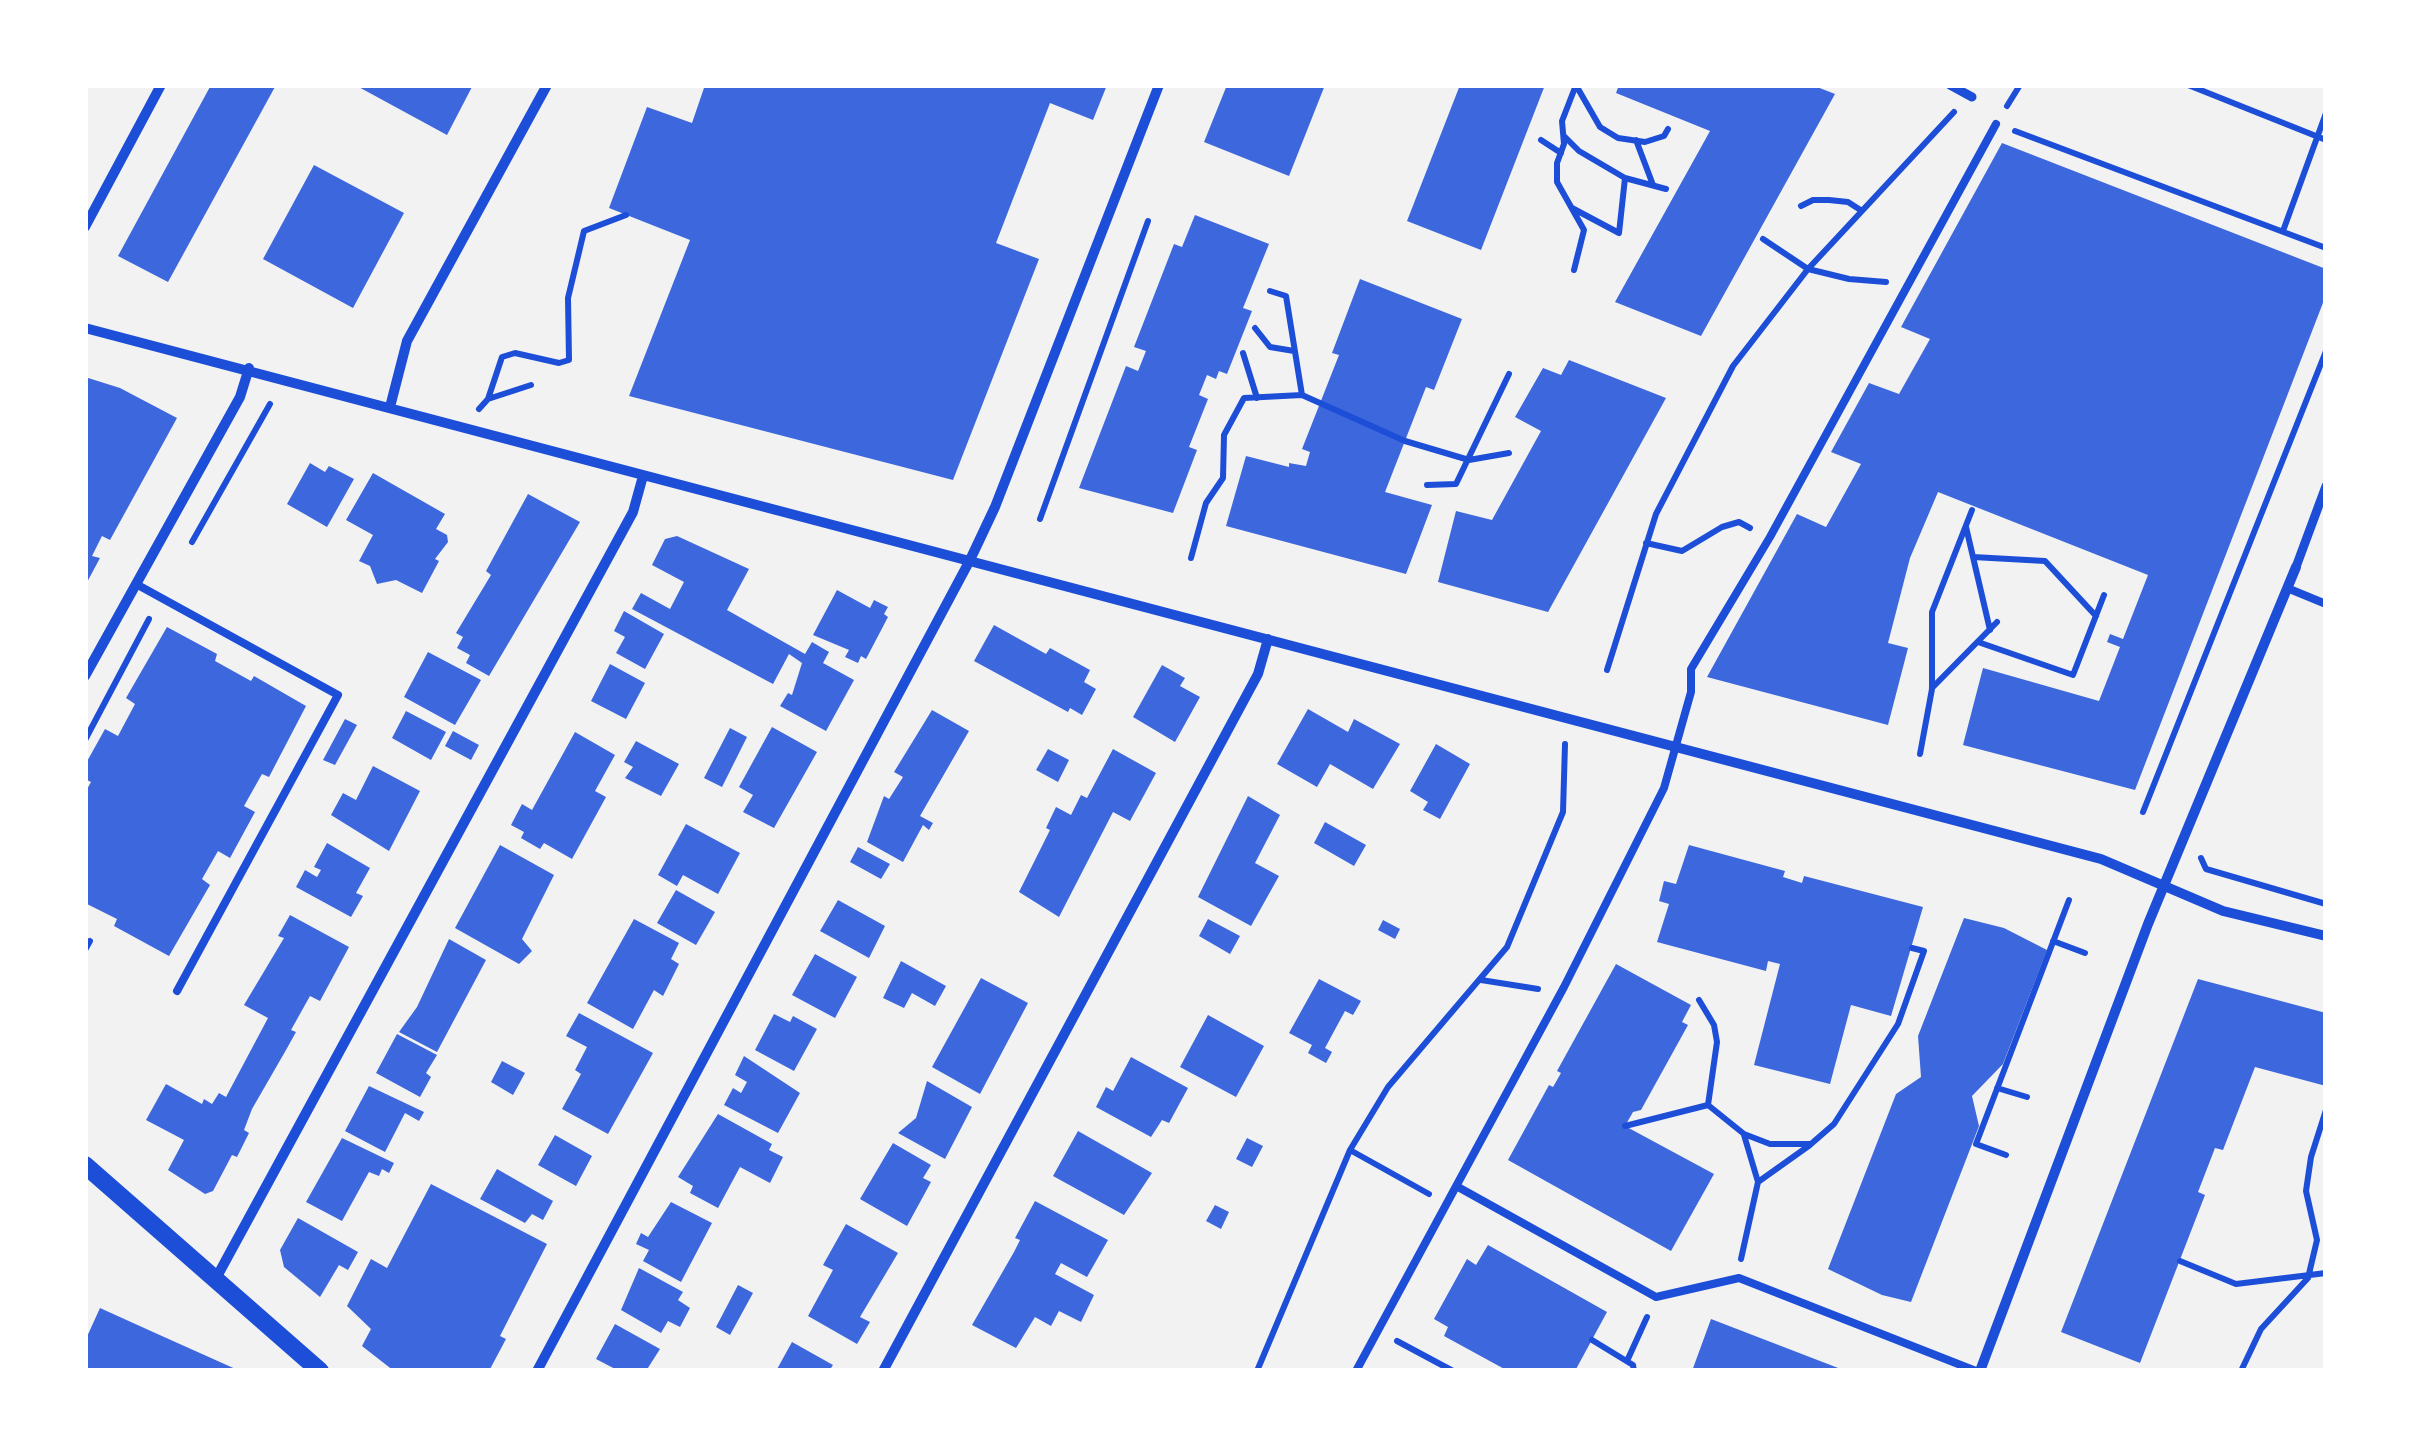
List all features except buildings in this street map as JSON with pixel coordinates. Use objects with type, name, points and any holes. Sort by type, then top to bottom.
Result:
[{"type":"street","points":[[85,227],[161,85]]},
{"type":"street","points":[[390,407],[406,342],[547,85]]},
{"type":"street","points":[[537,1371],[970,560],[995,507],[1159,85]]},
{"type":"street","points":[[1950,85],[1972,97]]},
{"type":"street","points":[[85,328],[2101,859],[2223,911],[2326,936]]},
{"type":"street","points":[[85,676],[240,397],[248,368]]},
{"type":"street","points":[[214,1282],[633,512],[643,476]]},
{"type":"street","points":[[1978,1371],[2164,887],[2326,486]]},
{"type":"street","points":[[883,1371],[1258,674],[1268,639]]},
{"type":"street","points":[[85,1166],[320,1371]]},
{"type":"lane","points":[[1356,1371],[1564,987],[1664,788],[1691,692],[1691,669],[1770,537],[1996,124]]},
{"type":"lane","points":[[136,584],[338,695],[177,991]]},
{"type":"lane","points":[[2287,588],[2326,604]]},
{"type":"lane","points":[[1458,1187],[1656,1296],[1739,1278],[1978,1371]]},
{"type":"path","points":[[1574,270],[1584,230],[1557,182],[1562,122],[1576,85]]},
{"type":"path","points":[[1576,85],[1600,127],[1618,138],[1664,136],[1668,129]]},
{"type":"path","points":[[2188,85],[2322,138]]},
{"type":"path","points":[[2283,231],[2322,138],[2326,113]]},
{"type":"path","points":[[1607,670],[1656,514],[1732,366],[1808,269],[1946,120]]},
{"type":"path","points":[[1996,124],[2326,248]]},
{"type":"path","points":[[1563,135],[1579,152],[1625,178],[1666,189]]},
{"type":"path","points":[[1542,140],[1561,153]]},
{"type":"path","points":[[1636,140],[1654,186]]},
{"type":"path","points":[[1571,207],[1619,233],[1625,178]]},
{"type":"path","points":[[1801,206],[1813,200],[1829,200],[1848,202],[1862,211]]},
{"type":"path","points":[[463,428],[488,399],[502,357],[515,353],[560,363],[570,360],[568,298],[584,231],[626,215]]},
{"type":"path","points":[[1040,519],[1148,221]]},
{"type":"path","points":[[1763,239],[1808,269],[1849,280],[1910,283]]},
{"type":"path","points":[[1270,291],[1286,296],[1302,395]]},
{"type":"path","points":[[1256,328],[1270,347],[1294,351]]},
{"type":"path","points":[[2143,812],[2326,351]]},
{"type":"path","points":[[1244,352],[1257,398]]},
{"type":"path","points":[[1427,485],[1456,484],[1509,374]]},
{"type":"path","points":[[488,399],[531,385]]},
{"type":"path","points":[[1191,558],[1206,503],[1223,478],[1224,436],[1244,398],[1302,395],[1405,441],[1469,460],[1509,453]]},
{"type":"path","points":[[191,544],[270,404]]},
{"type":"path","points":[[1920,754],[1932,689],[1932,612],[1972,510]]},
{"type":"path","points":[[1646,543],[1682,551],[1722,527],[1739,522],[1770,537]]},
{"type":"path","points":[[1966,526],[1990,630]]},
{"type":"path","points":[[1973,557],[2045,561],[2096,616]]},
{"type":"path","points":[[1978,642],[2073,675],[2104,596]]},
{"type":"path","points":[[85,740],[160,599]]},
{"type":"path","points":[[1932,689],[1998,622]]},
{"type":"path","points":[[1257,1371],[1350,1150],[1388,1087],[1507,947],[1563,812],[1565,744]]},
{"type":"path","points":[[2201,857],[2206,869],[2326,904]]},
{"type":"path","points":[[2006,1155],[1976,1144],[2069,900]]},
{"type":"path","points":[[85,950],[90,941]]},
{"type":"path","points":[[2054,941],[2085,952]]},
{"type":"path","points":[[1739,1278],[1747,1214],[1758,1182],[1834,1124],[1898,1024],[1924,950],[1912,948]]},
{"type":"path","points":[[1481,980],[1532,990],[1564,987]]},
{"type":"path","points":[[1698,1000],[1714,1025],[1717,1042],[1708,1105]]},
{"type":"path","points":[[1997,1088],[2027,1098]]},
{"type":"path","points":[[1708,1105],[1744,1134],[1770,1144],[1810,1144]]},
{"type":"path","points":[[1624,1126],[1708,1105]]},
{"type":"path","points":[[2241,1371],[2261,1329],[2309,1273],[2316,1240],[2306,1191],[2310,1157],[2326,1110]]},
{"type":"path","points":[[1744,1134],[1758,1182]]},
{"type":"path","points":[[1350,1150],[1448,1203]]},
{"type":"path","points":[[2180,1261],[2236,1284],[2326,1273]]},
{"type":"path","points":[[1627,1361],[1656,1296]]},
{"type":"path","points":[[1592,1340],[1627,1361],[1634,1371]]},
{"type":"path","points":[[1409,1346],[1453,1371]]}]
